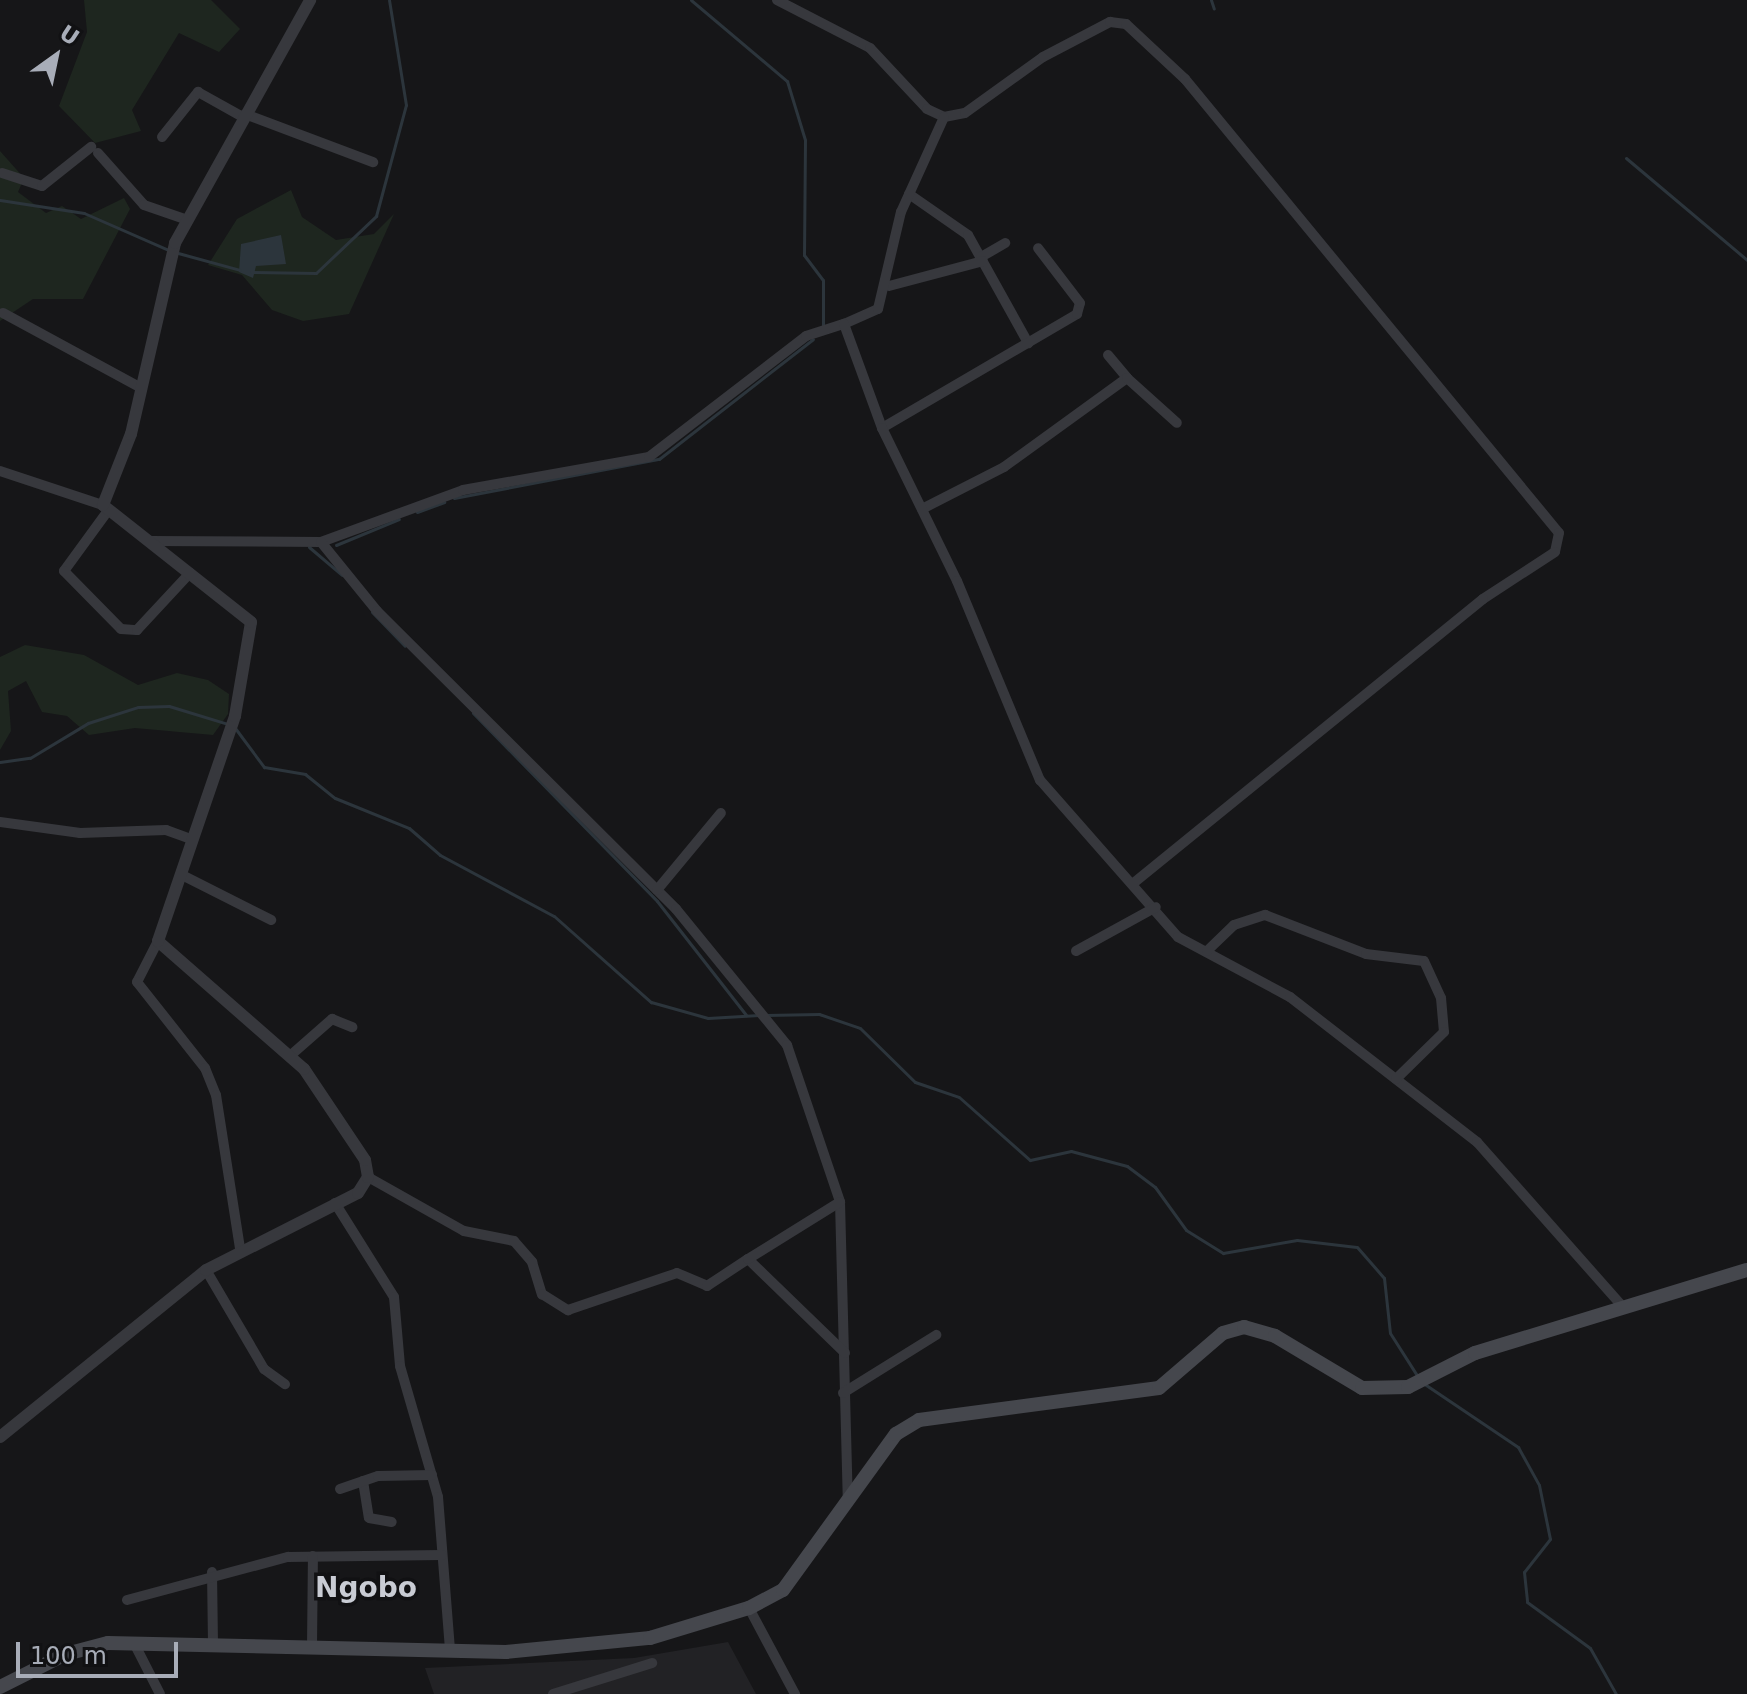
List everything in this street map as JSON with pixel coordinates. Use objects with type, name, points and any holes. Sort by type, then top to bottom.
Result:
[{"type":"main road","points":[[0,1687],[89,1646],[134,1643],[450,1649],[650,1638],[749,1608],[797,1576],[907,1425],[1159,1388],[1231,1329],[1275,1336],[1368,1390],[1408,1387],[1475,1353],[1747,1270]]},
{"type":"street","points":[[190,573],[137,630],[121,629],[64,571],[105,509],[141,388],[169,261],[185,219],[310,0]]},
{"type":"street","points":[[777,0],[870,48],[927,109],[944,117],[965,113],[1043,57],[1110,22],[1126,24],[1185,79],[1559,533],[1555,552],[1483,599],[1134,883]]},
{"type":"street","points":[[162,137],[198,92],[244,115],[373,162]]},
{"type":"street","points":[[149,541],[321,542],[463,490],[649,457],[823,328],[870,318],[889,286],[909,194],[944,117]]},
{"type":"street","points":[[2,173],[37,188],[94,150],[144,205],[185,219]]},
{"type":"street","points":[[909,194],[960,226],[982,259],[1028,343]]},
{"type":"street","points":[[889,286],[982,259],[1005,243]]},
{"type":"street","points":[[882,428],[1028,343],[1081,307],[1038,248]]},
{"type":"street","points":[[3,313],[141,388]]},
{"type":"street","points":[[844,324],[882,428],[922,509],[1030,764],[1156,907],[1178,937],[1290,997],[1477,1142],[1622,1306]]},
{"type":"street","points":[[1108,355],[1127,378],[1177,423]]},
{"type":"street","points":[[922,509],[1004,467],[1127,378]]},
{"type":"street","points":[[0,471],[105,509],[250,617],[235,716],[158,941],[137,982],[205,1068],[216,1095],[240,1248]]},
{"type":"street","points":[[321,542],[377,611],[657,890],[780,1033],[840,1202],[845,1353],[843,1393],[849,1503]]},
{"type":"street","points":[[657,890],[721,813]]},
{"type":"street","points":[[0,822],[80,833],[166,830],[193,840]]},
{"type":"street","points":[[182,875],[271,920]]},
{"type":"street","points":[[1076,951],[1156,907]]},
{"type":"street","points":[[1207,951],[1234,925],[1265,915],[1366,954],[1424,961],[1441,998],[1444,1032],[1396,1079]]},
{"type":"street","points":[[158,941],[291,1055],[341,1120],[368,1177],[464,1231],[514,1241],[532,1262],[542,1294],[568,1310],[677,1273],[707,1286],[840,1202]]},
{"type":"street","points":[[291,1055],[332,1019],[352,1027]]},
{"type":"street","points":[[0,1437],[206,1270],[240,1248],[358,1193],[368,1177]]},
{"type":"street","points":[[335,1203],[394,1297],[400,1366],[432,1475],[450,1649]]},
{"type":"street","points":[[748,1259],[845,1353]]},
{"type":"street","points":[[206,1270],[264,1369],[285,1384]]},
{"type":"street","points":[[843,1393],[936,1335]]},
{"type":"street","points":[[340,1489],[363,1481],[432,1475]]},
{"type":"street","points":[[363,1481],[369,1518],[392,1522]]},
{"type":"street","points":[[127,1600],[212,1572],[313,1556],[442,1555]]},
{"type":"street","points":[[312,1646],[313,1556]]},
{"type":"street","points":[[212,1572],[213,1644]]},
{"type":"street","points":[[749,1608],[795,1694]]},
{"type":"street","points":[[134,1643],[160,1694]]},
{"type":"street","points":[[553,1694],[652,1663]]},
{"type":"shaded area","points":[[84,0],[211,0],[240,29],[219,52],[179,33],[132,110],[141,131],[95,143],[59,106],[87,32]]},
{"type":"shaded area","points":[[0,151],[24,178],[18,192],[46,213],[62,206],[81,219],[124,198],[130,209],[83,299],[33,299],[0,321]]},
{"type":"shaded area","points":[[291,190],[302,217],[336,240],[374,234],[394,214],[349,314],[303,321],[272,310],[242,275],[208,265],[237,219]]},
{"type":"shaded area","points":[[281,235],[286,264],[256,266],[253,278],[239,272],[241,244]]},
{"type":"shaded area","points":[[25,645],[84,655],[138,685],[177,673],[208,680],[229,694],[228,714],[213,735],[135,728],[89,735],[67,716],[42,712],[26,681],[8,691],[11,731],[0,750],[0,657]]},
{"type":"shaded area","points":[[728,1642],[756,1694],[434,1694],[425,1668],[634,1658]]},
{"type":"waterway","points":[[251,272],[316,273],[376,216],[406,105],[389,0]]},
{"type":"waterway","points":[[691,0],[787,81],[805,140],[804,255],[823,280],[823,327]]},
{"type":"waterway","points":[[1211,0],[1214,9]]},
{"type":"waterway","points":[[1626,158],[1747,260]]},
{"type":"waterway","points":[[0,200],[84,213],[171,251]]},
{"type":"waterway","points":[[178,253],[240,270]]},
{"type":"waterway","points":[[454,498],[659,459],[813,339]]},
{"type":"waterway","points":[[417,512],[444,502]]},
{"type":"waterway","points":[[336,545],[399,519]]},
{"type":"waterway","points":[[309,547],[342,575]]},
{"type":"waterway","points":[[372,612],[405,646]]},
{"type":"waterway","points":[[0,762],[30,758],[88,723],[138,707],[169,706],[228,724]]},
{"type":"waterway","points":[[473,713],[657,901],[746,1015]]},
{"type":"waterway","points":[[235,728],[264,767],[305,774],[335,798],[409,828],[440,855],[554,916],[651,1002],[708,1018],[759,1015]]},
{"type":"waterway","points":[[766,1015],[819,1014],[860,1028],[915,1082],[959,1097],[1030,1160],[1071,1151],[1127,1166],[1155,1187],[1186,1230],[1223,1253],[1297,1240],[1357,1247],[1384,1278],[1390,1333],[1418,1377]]},
{"type":"waterway","points":[[1423,1383],[1518,1447],[1539,1485],[1550,1539],[1524,1572],[1527,1602],[1590,1648],[1616,1694]]},
{"type":"district","name":"Ngobo","points":[[366,1588]]}]
